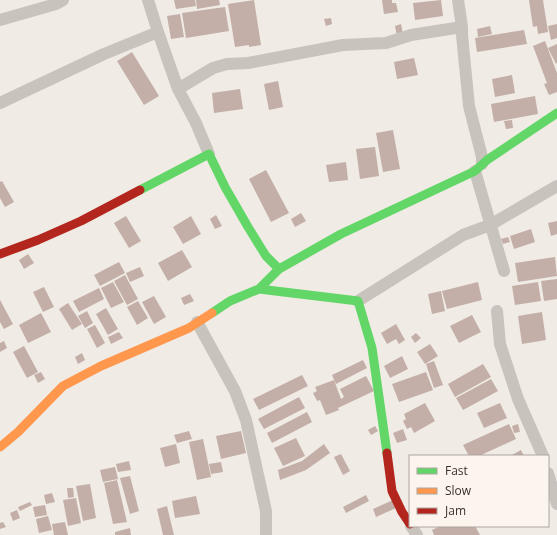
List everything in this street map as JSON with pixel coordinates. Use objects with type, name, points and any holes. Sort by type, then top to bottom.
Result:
[{"type":"street","points":[[0,20],[56,4],[63,0]]},
{"type":"street","points":[[148,0],[178,90],[196,123],[225,187],[266,256],[279,269]]},
{"type":"street","points":[[458,0],[462,26],[469,106],[482,157],[478,167],[490,225],[504,271]]},
{"type":"street","points":[[178,90],[213,68],[227,64],[248,63],[343,45],[386,43],[412,35],[462,26]]},
{"type":"street","points":[[0,103],[104,54],[158,32]]},
{"type":"street","points":[[0,447],[18,432],[63,386],[101,366],[189,328],[230,301],[259,289],[279,269],[340,234],[478,167],[540,123],[557,113]]},
{"type":"street","points":[[0,254],[38,240],[81,221],[209,154]]},
{"type":"street","points":[[259,289],[358,300],[463,235],[490,225],[557,186]]},
{"type":"street","points":[[358,300],[372,348],[392,491],[402,512],[409,522]]},
{"type":"street","points":[[497,311],[500,344],[518,399],[543,455]]},
{"type":"street","points":[[197,322],[235,391],[246,420],[266,512],[266,535]]},
{"type":"street","points":[[549,476],[557,504]]},
{"type":"building","points":[[174,0],[195,0],[196,6],[176,9]]},
{"type":"building","points":[[196,0],[219,0],[220,5],[197,9]]},
{"type":"building","points":[[254,0],[261,45],[235,47],[228,4]]},
{"type":"building","points":[[382,0],[392,0],[392,3],[396,3],[398,12],[384,14]]},
{"type":"building","points":[[441,0],[443,16],[415,20],[413,3]]},
{"type":"building","points":[[529,0],[543,0],[548,32],[538,34],[537,26],[533,27]]},
{"type":"building","points":[[225,7],[229,31],[186,38],[182,13]]},
{"type":"building","points":[[180,14],[184,37],[171,39],[167,16]]},
{"type":"building","points":[[331,18],[332,24],[326,26],[324,19]]},
{"type":"building","points":[[401,24],[403,34],[397,36],[395,26]]},
{"type":"building","points":[[557,24],[557,38],[551,40],[548,26]]},
{"type":"building","points":[[490,26],[492,34],[478,37],[477,29]]},
{"type":"building","points":[[524,30],[527,44],[477,52],[475,38]]},
{"type":"building","points":[[545,41],[557,73],[557,92],[549,95],[544,84],[547,83],[533,46]]},
{"type":"building","points":[[557,44],[557,63],[556,64],[548,48]]},
{"type":"building","points":[[132,52],[159,96],[144,105],[117,61]]},
{"type":"building","points":[[414,58],[418,75],[397,79],[394,62]]},
{"type":"building","points":[[512,75],[515,93],[495,97],[492,79]]},
{"type":"building","points":[[278,81],[283,107],[269,110],[264,84]]},
{"type":"building","points":[[240,89],[243,109],[214,113],[212,93]]},
{"type":"building","points":[[535,96],[538,114],[494,122],[491,104]]},
{"type":"building","points":[[512,120],[513,128],[506,129],[504,121]]},
{"type":"building","points":[[393,130],[400,169],[383,172],[376,133]]},
{"type":"building","points":[[375,147],[379,176],[360,179],[356,149]]},
{"type":"building","points":[[346,162],[348,180],[329,182],[326,165]]},
{"type":"building","points":[[266,170],[289,213],[271,222],[249,179]]},
{"type":"building","points":[[2,181],[14,202],[5,207],[0,198],[0,182]]},
{"type":"building","points":[[301,213],[306,221],[295,227],[291,219]]},
{"type":"building","points":[[216,215],[222,226],[215,229],[210,219]]},
{"type":"building","points":[[126,216],[141,241],[129,248],[114,223]]},
{"type":"building","points":[[191,216],[201,234],[183,244],[173,227]]},
{"type":"building","points":[[557,221],[557,234],[551,236],[548,223]]},
{"type":"building","points":[[531,229],[535,242],[514,249],[510,236]]},
{"type":"building","points":[[508,237],[510,242],[503,244],[501,239]]},
{"type":"building","points":[[182,250],[192,267],[168,281],[158,263]]},
{"type":"building","points":[[28,254],[34,263],[24,269],[19,260]]},
{"type":"building","points":[[555,257],[557,276],[518,282],[515,263]]},
{"type":"building","points":[[119,262],[125,273],[100,286],[94,275]]},
{"type":"building","points":[[140,267],[144,276],[130,282],[126,273]]},
{"type":"building","points":[[125,275],[138,299],[127,305],[114,281]]},
{"type":"building","points":[[557,279],[557,299],[544,301],[541,281]]},
{"type":"building","points":[[113,282],[124,302],[111,308],[101,288]]},
{"type":"building","points":[[478,282],[482,300],[447,309],[442,291]]},
{"type":"building","points":[[538,282],[541,301],[515,305],[512,286]]},
{"type":"building","points":[[44,287],[54,307],[43,312],[33,292]]},
{"type":"building","points":[[99,288],[104,299],[79,312],[73,301]]},
{"type":"building","points":[[441,291],[445,311],[432,314],[428,294]]},
{"type":"building","points":[[190,294],[194,301],[184,305],[181,298]]},
{"type":"building","points":[[154,296],[166,317],[154,324],[142,302]]},
{"type":"building","points":[[0,300],[13,324],[4,329],[0,322]]},
{"type":"building","points":[[138,301],[148,318],[137,325],[127,307]]},
{"type":"building","points":[[68,303],[82,324],[72,330],[59,309]]},
{"type":"building","points":[[106,308],[118,329],[108,335],[96,314]]},
{"type":"building","points":[[87,311],[93,323],[85,328],[78,316]]},
{"type":"building","points":[[542,312],[546,340],[522,344],[518,316]]},
{"type":"building","points":[[41,313],[51,332],[28,343],[19,325]]},
{"type":"building","points":[[472,315],[481,332],[459,343],[450,326]]},
{"type":"building","points":[[396,324],[405,340],[399,344],[396,339],[387,344],[381,333]]},
{"type":"building","points":[[95,325],[105,343],[97,348],[87,329]]},
{"type":"building","points":[[119,332],[123,338],[111,344],[108,337]]},
{"type":"building","points":[[416,333],[421,338],[415,343],[411,337]]},
{"type":"building","points":[[4,341],[7,348],[0,352],[0,343]]},
{"type":"building","points":[[430,344],[438,356],[425,364],[417,352]]},
{"type":"building","points":[[24,346],[38,372],[27,378],[13,352]]},
{"type":"building","points":[[82,353],[85,360],[78,364],[75,357]]},
{"type":"building","points":[[402,356],[408,369],[390,378],[384,366]]},
{"type":"building","points":[[363,360],[367,368],[336,384],[332,375]]},
{"type":"building","points":[[434,361],[443,385],[434,388],[426,364]]},
{"type":"building","points":[[483,364],[491,377],[455,397],[448,384]]},
{"type":"building","points":[[41,372],[45,379],[38,383],[34,375]]},
{"type":"building","points":[[426,372],[433,390],[399,402],[392,384]]},
{"type":"building","points":[[302,375],[308,386],[259,410],[253,399]]},
{"type":"building","points":[[366,376],[374,391],[338,408],[339,410],[326,415],[320,400],[317,401],[313,393],[317,391],[315,387],[334,380],[341,399],[344,397],[340,389]]},
{"type":"building","points":[[491,379],[498,391],[463,410],[456,398]]},
{"type":"building","points":[[299,397],[305,408],[264,429],[258,419]]},
{"type":"building","points":[[425,403],[435,421],[414,433],[411,427],[407,429],[403,421],[406,419],[404,414]]},
{"type":"building","points":[[500,403],[507,418],[484,428],[477,413]]},
{"type":"building","points":[[307,412],[312,422],[272,443],[267,433]]},
{"type":"building","points":[[509,424],[516,439],[481,455],[468,455],[463,445]]},
{"type":"building","points":[[518,424],[520,432],[514,433],[512,426]]},
{"type":"building","points":[[375,426],[378,431],[371,435],[368,430]]},
{"type":"building","points":[[403,429],[407,440],[397,443],[393,433]]},
{"type":"building","points":[[189,431],[192,439],[177,443],[174,435]]},
{"type":"building","points":[[241,431],[246,453],[221,459],[216,436]]},
{"type":"building","points":[[296,438],[305,456],[283,466],[274,448]]},
{"type":"building","points":[[203,439],[211,477],[197,480],[189,442]]},
{"type":"building","points":[[176,444],[180,463],[165,467],[160,448]]},
{"type":"building","points":[[324,444],[330,453],[306,470],[280,480],[278,470],[302,461]]},
{"type":"building","points":[[521,450],[524,455],[512,455]]},
{"type":"building","points":[[341,454],[350,471],[343,475],[334,457]]},
{"type":"building","points":[[129,461],[131,470],[118,472],[116,464]]},
{"type":"building","points":[[221,462],[223,472],[211,474],[209,464]]},
{"type":"building","points":[[115,467],[118,479],[103,482],[100,470]]},
{"type":"building","points":[[130,476],[139,511],[130,514],[120,478]]},
{"type":"building","points":[[117,480],[127,522],[113,524],[104,483]]},
{"type":"building","points":[[90,484],[96,518],[83,521],[76,486]]},
{"type":"building","points":[[67,488],[73,488],[74,497],[68,498]]},
{"type":"building","points":[[52,493],[55,502],[46,504],[44,495]]},
{"type":"building","points":[[366,495],[369,501],[346,513],[343,507]]},
{"type":"building","points":[[196,496],[200,514],[175,518],[172,501]]},
{"type":"building","points":[[76,498],[81,523],[68,526],[63,500]]},
{"type":"building","points":[[393,500],[396,508],[376,517],[373,509]]},
{"type":"building","points":[[30,502],[32,505],[20,511],[18,507]]},
{"type":"building","points":[[45,505],[47,515],[35,517],[33,507]]},
{"type":"building","points":[[167,506],[174,535],[163,535],[157,509]]},
{"type":"building","points":[[17,510],[20,518],[13,521],[10,513]]},
{"type":"building","points":[[48,516],[52,530],[39,533],[36,519]]},
{"type":"building","points":[[3,522],[6,527],[0,529],[0,523]]},
{"type":"building","points":[[65,522],[68,535],[54,535],[52,524]]},
{"type":"building","points":[[438,527],[476,527],[480,535],[434,535],[432,530]]},
{"type":"building","points":[[130,528],[131,535],[115,535],[115,532]]},
{"type":"traffic: fast","points":[[212,313],[230,301],[259,289],[279,269],[341,234],[475,171],[487,160],[557,113]]},
{"type":"traffic: fast","points":[[140,190],[209,154],[225,187],[248,227],[266,256],[279,269]]},
{"type":"traffic: fast","points":[[259,289],[358,301],[372,348],[387,453]]},
{"type":"traffic: slow","points":[[0,447],[18,432],[63,386],[101,366],[189,328],[212,313]]},
{"type":"traffic: jam","points":[[0,254],[38,240],[81,221],[140,190]]},
{"type":"traffic: jam","points":[[387,453],[392,491],[409,522]]}]
